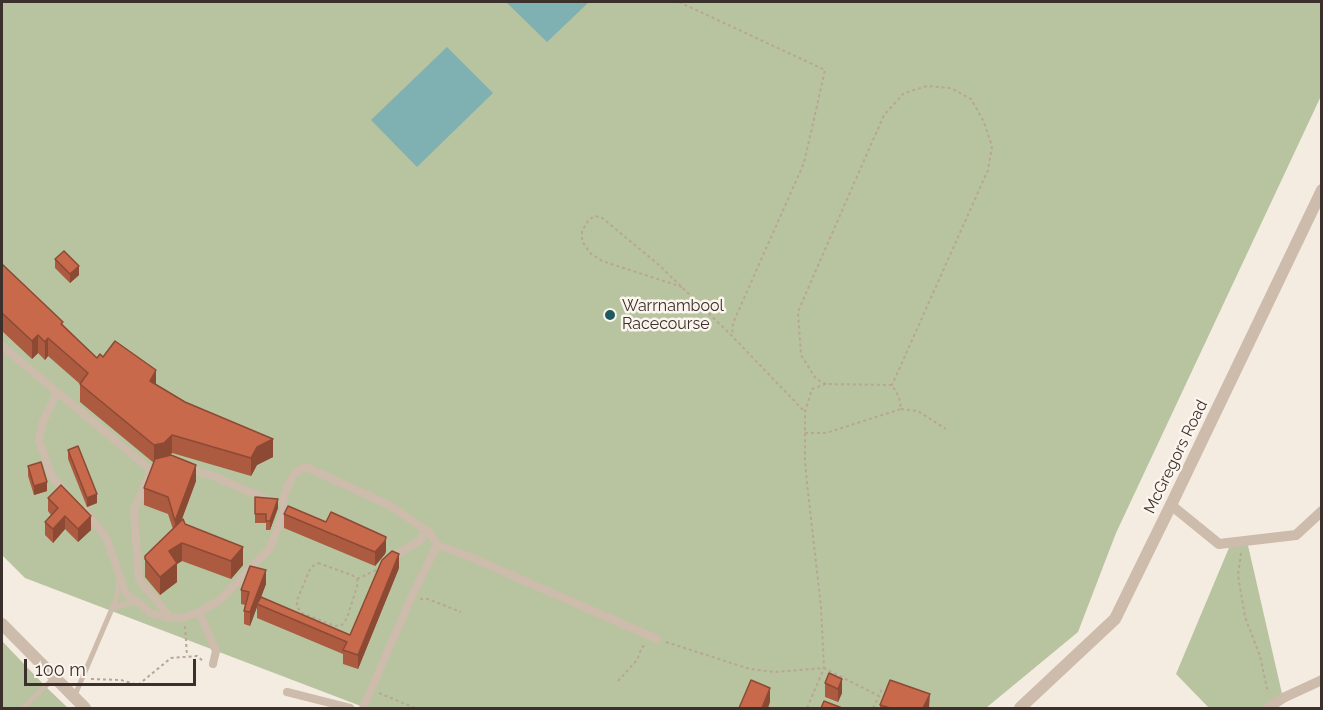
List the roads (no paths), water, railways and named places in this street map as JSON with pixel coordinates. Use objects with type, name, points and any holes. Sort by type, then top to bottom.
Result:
[{"type":"street","name":"McGregors Road","points":[[1020,708],[1114,619],[1322,190]]},
{"type":"street","points":[[2,346],[151,470]]},
{"type":"street","points":[[57,392],[42,424],[39,440],[52,477],[73,500]]},
{"type":"street","points":[[151,470],[162,467]]},
{"type":"street","points":[[182,467],[211,475],[263,500],[277,502],[283,498],[297,471],[306,467],[391,506],[430,533],[437,545],[468,556],[657,639]]},
{"type":"street","points":[[151,470],[134,510],[139,580],[171,618]]},
{"type":"street","points":[[81,507],[106,537],[126,594],[150,613],[171,618],[199,612],[220,600],[270,548],[284,513],[283,498]]},
{"type":"street","points":[[1171,505],[1220,544],[1296,535],[1322,512]]},
{"type":"street","points":[[381,568],[389,559],[421,540],[425,530]]},
{"type":"street","points":[[363,708],[437,545]]},
{"type":"street","points":[[199,612],[216,651],[213,664]]},
{"type":"street","points":[[2,624],[85,708]]},
{"type":"street","points":[[1268,708],[1283,698],[1322,680]]},
{"type":"street","points":[[287,692],[350,708]]},
{"type":"lane","points":[[74,697],[117,597],[119,578]]},
{"type":"lane","points":[[112,608],[129,603],[141,604]]},
{"type":"lane","points":[[22,708],[55,677]]},
{"type":"water","points":[[506,2],[589,2],[547,42]]},
{"type":"water","points":[[447,47],[493,93],[417,167],[371,120]]},
{"type":"place","name":"Warrnambool Racecourse","points":[[610,315]]}]
